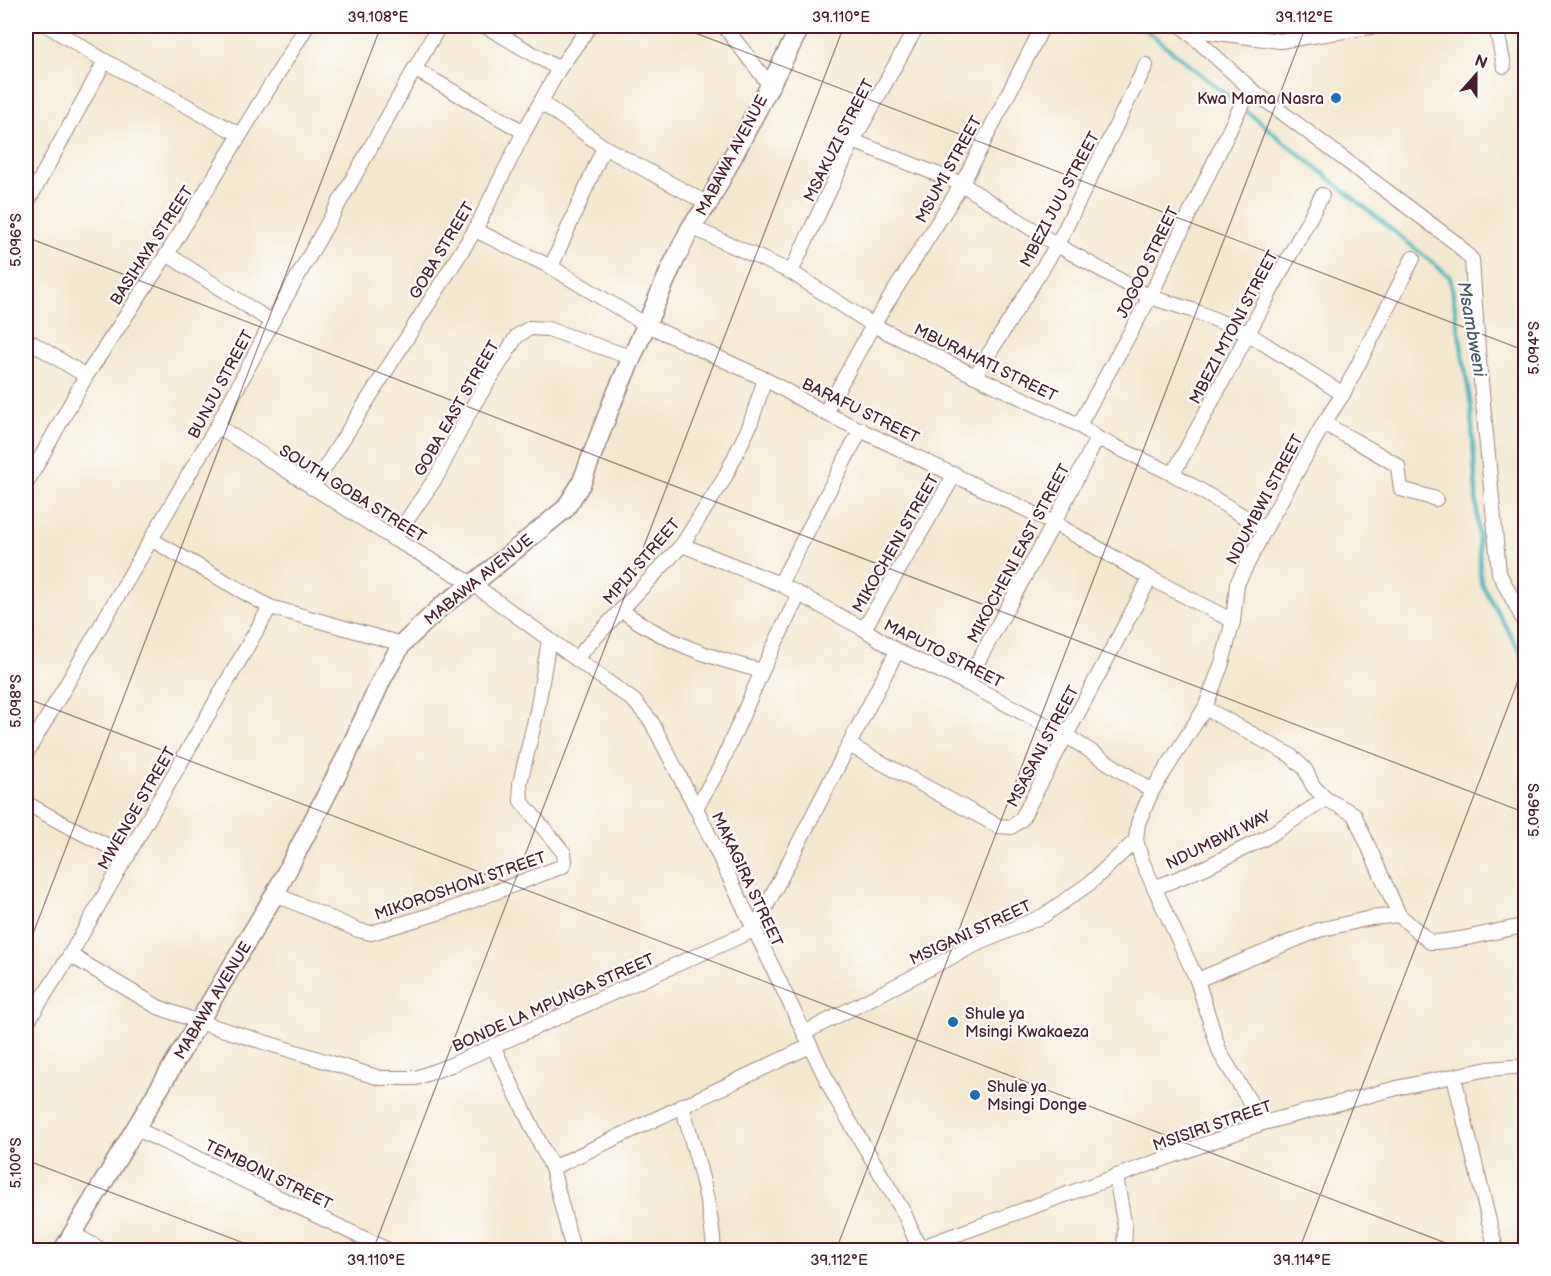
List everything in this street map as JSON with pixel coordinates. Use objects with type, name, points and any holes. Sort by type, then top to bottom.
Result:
[{"type":"street","points":[[48,26],[105,61],[240,135]]},
{"type":"street","name":"BASIHAYA STREET","points":[[26,484],[86,376],[167,254],[307,26]]},
{"type":"street","name":"BUNJU STREET","points":[[26,754],[217,426],[272,322],[439,26]]},
{"type":"street","points":[[485,26],[559,69]]},
{"type":"street","name":"GOBA STREET","points":[[312,488],[475,230],[524,132],[559,69],[590,26]]},
{"type":"street","points":[[724,26],[769,84]]},
{"type":"street","name":"MABAWA AVENUE","points":[[63,1251],[275,894],[346,757],[383,677],[402,644],[443,604],[474,584],[565,508],[580,484],[645,324],[692,227],[708,204],[801,26]]},
{"type":"street","name":"MSAKUZI STREET","points":[[791,272],[853,141],[917,26]]},
{"type":"street","name":"MSUMI STREET","points":[[825,413],[873,325],[962,184],[1043,26]]},
{"type":"street","points":[[1185,28],[1280,40],[1377,26]]},
{"type":"street","points":[[1496,26],[1504,66]]},
{"type":"street","points":[[1185,28],[1246,100],[1456,243],[1472,260],[1499,573],[1526,626]]},
{"type":"street","points":[[26,205],[31,180],[105,61]]},
{"type":"street","name":"MBEZI JUU STREET","points":[[975,376],[1057,245],[1146,65]]},
{"type":"street","points":[[414,69],[524,132]]},
{"type":"street","name":"JOGOO STREET","points":[[1079,425],[1150,297],[1246,100]]},
{"type":"street","points":[[542,103],[603,147],[708,204]]},
{"type":"street","points":[[853,141],[962,184],[1057,245],[1150,297],[1195,311],[1249,334],[1342,394]]},
{"type":"street","points":[[552,267],[603,147]]},
{"type":"street","name":"MBEZI MTONI STREET","points":[[1173,474],[1322,195]]},
{"type":"street","name":"MBURAHATI STREET","points":[[692,227],[791,272],[873,325],[1079,425],[1097,438],[1173,474],[1265,529]]},
{"type":"street","name":"BARAFU STREET","points":[[475,230],[552,267],[645,324],[765,379],[825,413],[1054,523],[1150,578],[1233,621]]},
{"type":"street","points":[[167,254],[272,322]]},
{"type":"street","name":"NDUMBWI STREET","points":[[1136,840],[1138,823],[1152,790],[1206,708],[1222,663],[1233,621],[1237,584],[1265,529],[1342,394],[1413,258]]},
{"type":"street","name":"GOBA EAST STREET","points":[[394,539],[437,476],[471,409],[517,336],[530,328],[548,329],[633,357]]},
{"type":"street","points":[[26,339],[86,376]]},
{"type":"street","name":"MPIJI STREET","points":[[576,658],[682,545],[724,479],[750,425],[765,379]]},
{"type":"street","points":[[1324,423],[1398,466],[1401,489],[1436,499]]},
{"type":"street","name":"SOUTH GOBA STREET","points":[[217,426],[394,539],[474,584]]},
{"type":"street","points":[[780,584],[861,429]]},
{"type":"street","name":"MIKOCHENI EAST STREET","points":[[966,683],[1054,523],[1097,438]]},
{"type":"street","name":"MIKOCHENI STREET","points":[[864,629],[955,474]]},
{"type":"street","points":[[152,540],[270,607],[402,644]]},
{"type":"street","name":"MAPUTO STREET","points":[[682,545],[780,584],[864,629],[897,651],[966,683],[1067,736],[1152,790]]},
{"type":"street","name":"MSASANI STREET","points":[[849,745],[998,826],[1011,827],[1021,820],[1150,578]]},
{"type":"street","name":"MAKAGIRA STREET","points":[[474,584],[634,701],[651,721],[696,808],[835,1097],[904,1213],[918,1249]]},
{"type":"street","points":[[696,808],[719,769],[799,594]]},
{"type":"street","name":"MWENGE STREET","points":[[26,1024],[70,955],[128,856],[270,607]]},
{"type":"street","points":[[621,610],[645,628],[672,642],[720,660],[762,671]]},
{"type":"street","name":"MIKOROSHONI STREET","points":[[275,894],[358,930],[371,933],[451,909],[563,866],[564,853],[521,801],[520,783],[537,711],[549,640]]},
{"type":"street","points":[[754,930],[897,651]]},
{"type":"street","points":[[1206,708],[1290,755],[1305,769],[1313,786],[1326,799],[1354,814],[1399,915],[1430,942],[1448,942],[1502,929],[1526,926]]},
{"type":"street","name":"NDUMBWI WAY","points":[[1154,888],[1204,868],[1265,838],[1326,799]]},
{"type":"street","points":[[26,802],[62,824],[128,856]]},
{"type":"street","points":[[1136,840],[1142,861],[1197,980],[1220,1053],[1263,1123]]},
{"type":"street","name":"MSIGANI STREET","points":[[804,1033],[977,944],[1043,916],[1090,883],[1136,840]]},
{"type":"street","points":[[1197,980],[1319,930],[1371,918],[1399,915]]},
{"type":"street","name":"BONDE LA MPUNGA STREET","points":[[70,955],[158,1007],[199,1022],[381,1078],[416,1078],[754,930]]},
{"type":"street","points":[[493,1046],[552,1167],[573,1251]]},
{"type":"street","points":[[552,1167],[810,1046]]},
{"type":"street","name":"MSISIRI STREET","points":[[918,1249],[1263,1123],[1401,1087],[1488,1069],[1526,1066]]},
{"type":"street","points":[[1454,1077],[1496,1251]]},
{"type":"street","points":[[682,1105],[705,1188],[713,1228],[714,1251]]},
{"type":"street","name":"TEMBONI STREET","points":[[135,1128],[388,1251]]},
{"type":"street","points":[[1116,1176],[1125,1227],[1124,1251]]},
{"type":"street","points":[[73,1234],[102,1251]]},
{"type":"waterway","name":"Msambweni","points":[[1141,26],[1239,105]]},
{"type":"waterway","name":"Msambweni","points":[[1244,109],[1450,277],[1471,406],[1481,583],[1526,662]]},
{"type":"place","name":"Kwa Mama Nasra","points":[[1336,98]]},
{"type":"place","name":"Shule ya Msingi Kwakaeza","points":[[953,1022]]},
{"type":"place","name":"Shule ya Msingi Donge","points":[[975,1095]]}]
